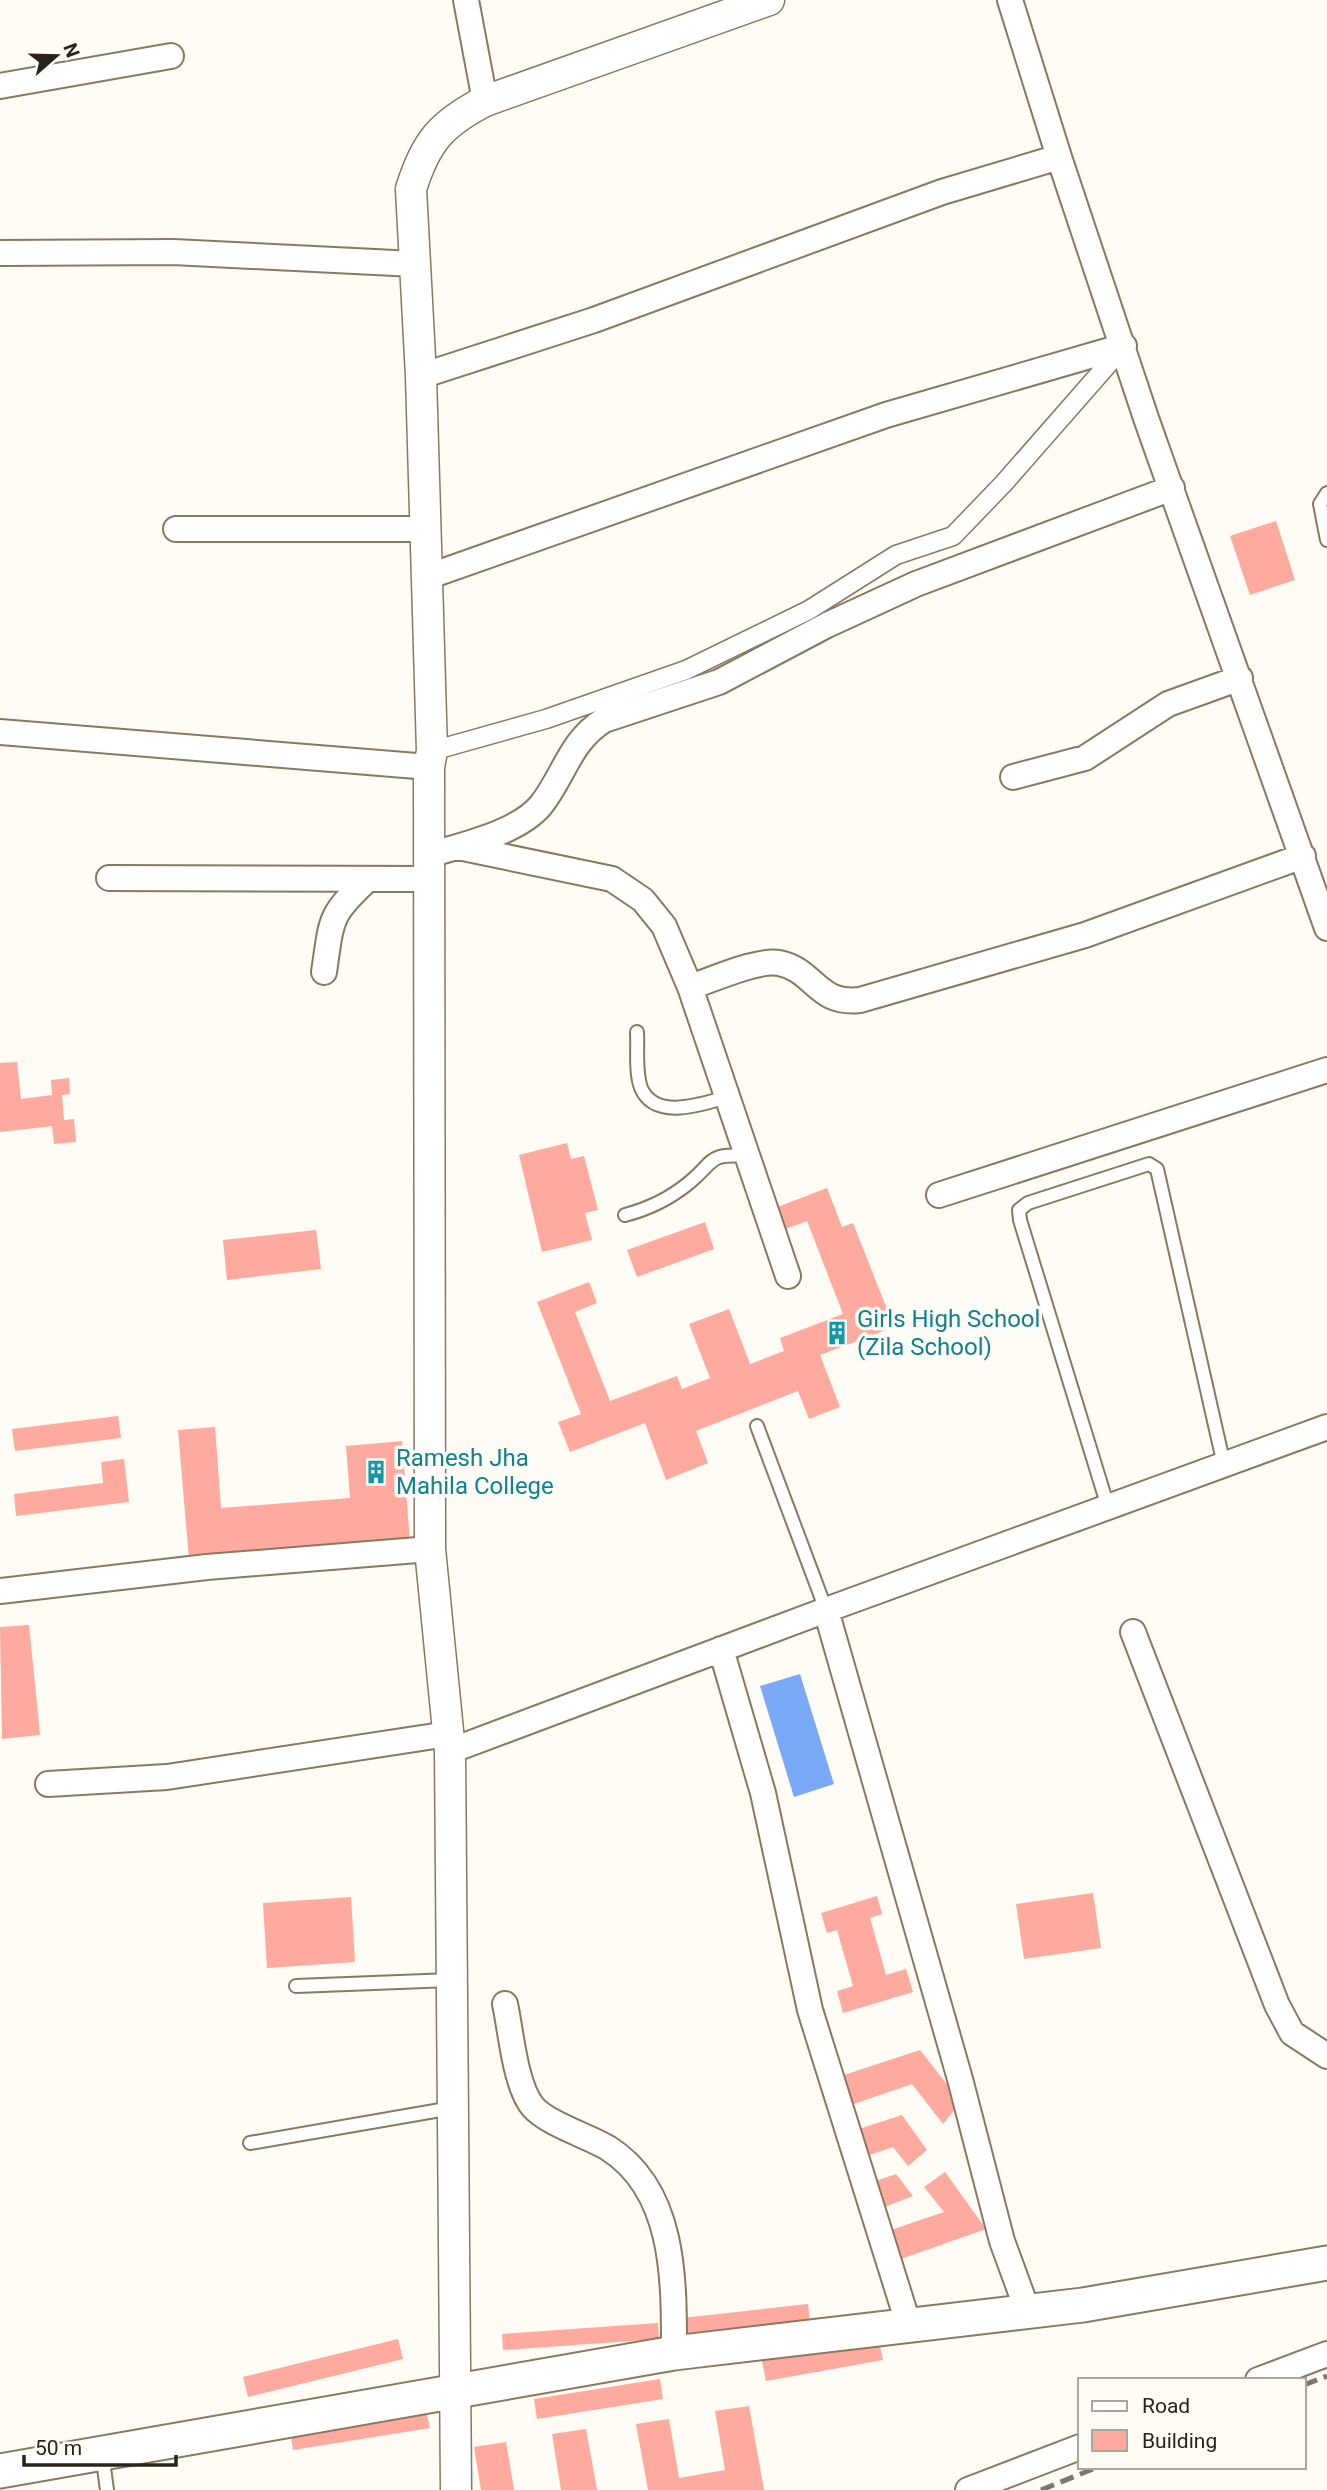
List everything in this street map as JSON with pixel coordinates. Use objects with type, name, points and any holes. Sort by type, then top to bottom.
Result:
[{"type":"main road","points":[[0,2471],[674,2353],[1083,2305],[1327,2263]]},
{"type":"street","points":[[466,0],[485,101]]},
{"type":"street","points":[[456,2490],[449,1743],[430,1549],[430,759],[427,577],[421,376],[411,189],[419,163],[435,134],[455,117],[485,101],[769,0]]},
{"type":"street","points":[[1010,0],[1059,157],[1172,488],[1327,928]]},
{"type":"street","points":[[0,86],[171,56]]},
{"type":"street","points":[[421,376],[594,320],[942,192],[1059,157]]},
{"type":"street","points":[[0,253],[173,252],[415,264]]},
{"type":"street","points":[[427,577],[886,415],[1124,346]]},
{"type":"street","points":[[0,732],[430,759],[686,670],[809,610],[897,555],[953,536],[1004,483],[1124,346]]},
{"type":"street","points":[[108,878],[368,878],[429,867],[457,847],[490,836],[527,817],[541,805],[587,730],[604,720],[719,682],[827,625],[916,584],[1172,488]]},
{"type":"street","points":[[176,529],[425,529]]},
{"type":"street","points":[[1013,776],[1085,758],[1168,704],[1240,678]]},
{"type":"street","points":[[457,847],[600,876],[627,887],[643,900],[664,926],[690,987],[788,1276]]},
{"type":"street","points":[[690,987],[777,962],[792,967],[835,1000],[860,1000],[1085,935],[1303,856]]},
{"type":"street","points":[[324,972],[332,918],[340,905],[368,878]]},
{"type":"street","points":[[939,1195],[1327,1070]]},
{"type":"street","points":[[48,1784],[167,1777],[449,1743],[721,1649],[1327,1427]]},
{"type":"street","points":[[0,1591],[208,1567],[430,1549]]},
{"type":"street","points":[[826,1609],[960,2079],[1002,2241],[1028,2312]]},
{"type":"street","points":[[1133,1632],[1277,2005],[1292,2033],[1327,2056]]},
{"type":"street","points":[[721,1649],[763,1793],[810,2010],[909,2326]]},
{"type":"street","points":[[505,2004],[520,2079],[533,2108],[623,2159],[649,2192],[673,2265],[674,2353]]},
{"type":"street","points":[[1263,2378],[1327,2354]]},
{"type":"street","points":[[968,2490],[1078,2448]]},
{"type":"lane","points":[[1327,493],[1320,504],[1327,540]]},
{"type":"lane","points":[[637,1032],[641,1087],[650,1101],[669,1108],[691,1108],[727,1097]]},
{"type":"lane","points":[[625,1214],[641,1211],[688,1184],[712,1159],[728,1155],[747,1156]]},
{"type":"lane","points":[[1108,1507],[1020,1220],[1020,1210],[1028,1203],[1149,1164],[1157,1169],[1224,1465]]},
{"type":"lane","points":[[757,1426],[826,1609]]},
{"type":"lane","points":[[296,1986],[451,1980]]},
{"type":"lane","points":[[250,2143],[452,2108]]},
{"type":"lane","points":[[102,2452],[107,2490]]},
{"type":"water","points":[[800,1674],[834,1784],[794,1797],[760,1686]]},
{"type":"building","points":[[1276,521],[1295,580],[1250,595],[1230,536]]},
{"type":"building","points":[[17,1062],[21,1099],[52,1095],[51,1080],[69,1078],[70,1094],[62,1095],[64,1120],[74,1119],[76,1142],[54,1144],[52,1126],[0,1132],[0,1063]]},
{"type":"building","points":[[567,1143],[571,1159],[584,1156],[598,1210],[585,1213],[592,1240],[542,1252],[519,1155]]},
{"type":"building","name":"Girls High School (Zila School)","points":[[827,1188],[842,1227],[853,1223],[894,1327],[820,1355],[840,1407],[809,1419],[798,1391],[696,1431],[708,1463],[666,1480],[645,1423],[570,1452],[558,1422],[581,1414],[537,1302],[589,1282],[597,1303],[575,1312],[610,1401],[677,1376],[682,1389],[710,1378],[689,1324],[729,1309],[750,1364],[784,1351],[780,1338],[843,1314],[807,1221],[783,1230],[775,1208]]},
{"type":"building","points":[[705,1222],[714,1249],[637,1277],[627,1250]]},
{"type":"building","points":[[316,1230],[321,1269],[227,1280],[223,1240]]},
{"type":"building","points":[[118,1416],[121,1438],[15,1451],[12,1429]]},
{"type":"building","name":"Ramesh Jha Mahila College","points":[[215,1427],[221,1508],[350,1498],[346,1446],[402,1441],[410,1542],[189,1559],[178,1430]]},
{"type":"building","points":[[124,1459],[129,1502],[16,1516],[14,1494],[103,1483],[101,1462]]},
{"type":"building","points":[[29,1625],[40,1735],[2,1739],[0,1627]]},
{"type":"building","points":[[1093,1893],[1101,1948],[1024,1959],[1016,1904]]},
{"type":"building","points":[[877,1896],[882,1914],[870,1918],[886,1975],[906,1969],[913,1992],[843,2013],[837,1991],[853,1986],[837,1930],[827,1933],[821,1913]]},
{"type":"building","points":[[351,1897],[355,1962],[267,1968],[263,1903]]},
{"type":"building","points":[[920,2050],[961,2102],[943,2124],[912,2084],[845,2107],[835,2078]]},
{"type":"building","points":[[902,2115],[927,2150],[908,2166],[893,2147],[864,2157],[853,2131]]},
{"type":"building","points":[[945,2172],[986,2229],[901,2259],[888,2231],[944,2212],[924,2187]]},
{"type":"building","points":[[896,2174],[913,2196],[882,2208],[873,2182]]},
{"type":"building","points":[[808,2304],[810,2322],[684,2336],[682,2318]]},
{"type":"building","points":[[658,2323],[659,2339],[503,2350],[502,2334]]},
{"type":"building","points":[[398,2339],[403,2359],[248,2397],[243,2377]]},
{"type":"building","points":[[879,2341],[883,2360],[766,2381],[762,2361]]},
{"type":"building","points":[[660,2379],[663,2399],[537,2419],[534,2399]]},
{"type":"building","points":[[749,2406],[764,2490],[648,2490],[636,2424],[669,2419],[679,2478],[725,2470],[715,2411]]},
{"type":"building","points":[[426,2410],[430,2428],[293,2450],[290,2431]]},
{"type":"building","points":[[586,2429],[597,2490],[561,2490],[552,2434]]},
{"type":"building","points":[[506,2442],[514,2490],[481,2490],[474,2447]]},
{"type":"railway","points":[[1306,2384],[1327,2376]]},
{"type":"railway","points":[[1041,2490],[1093,2469]]},
{"type":"place","name":"Girls High School (Zila School)","points":[[837,1333]]},
{"type":"place","name":"Ramesh Jha Mahila College","points":[[376,1472]]}]
